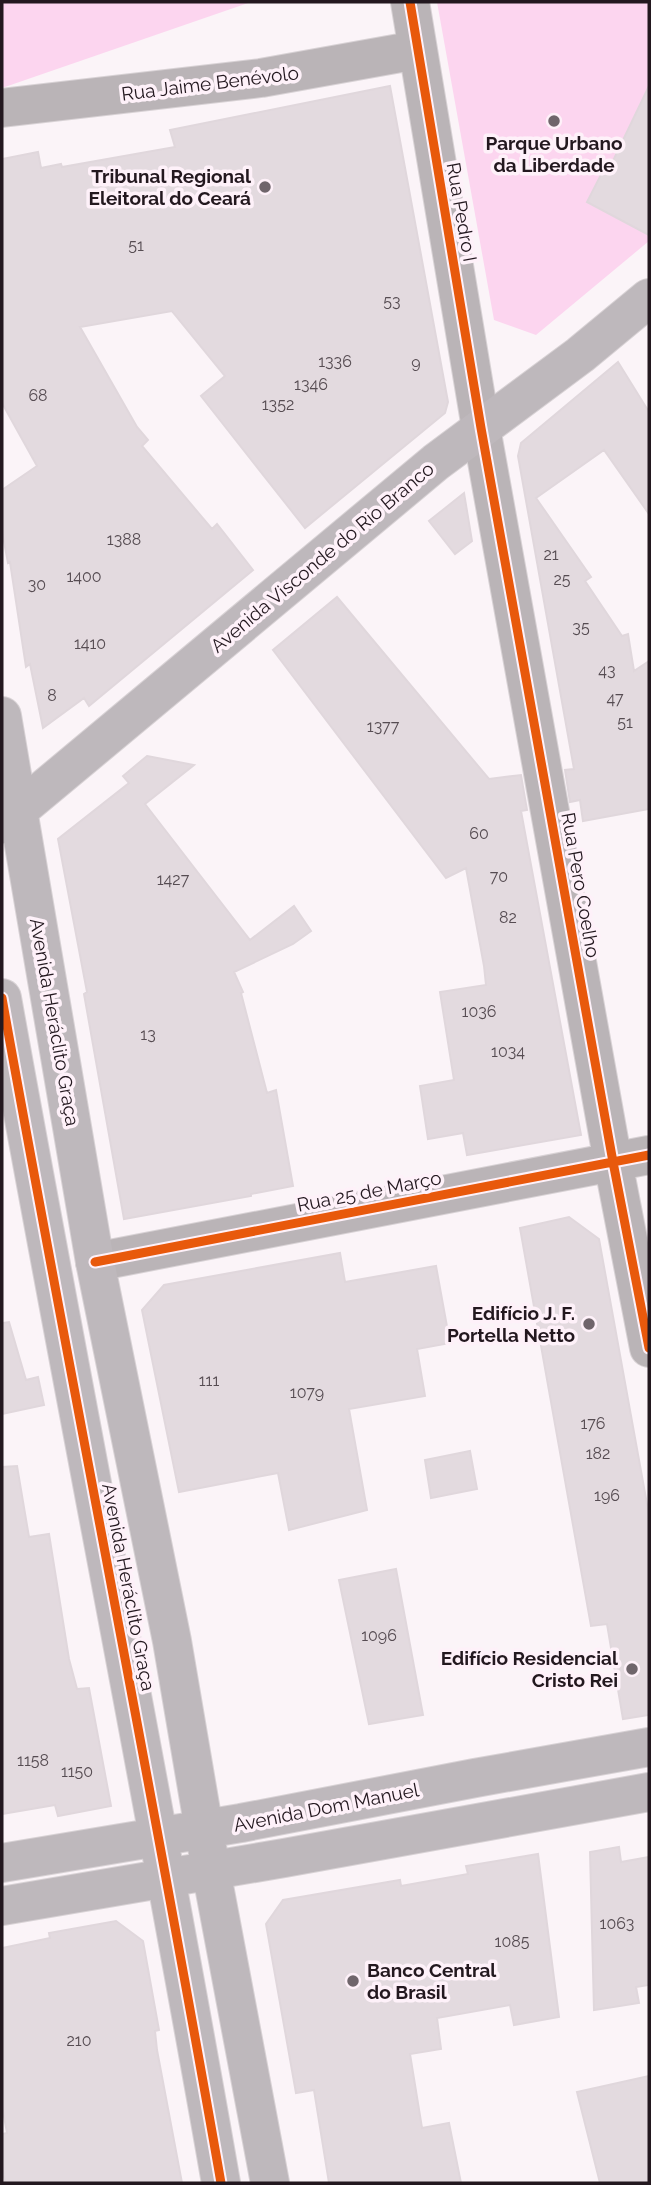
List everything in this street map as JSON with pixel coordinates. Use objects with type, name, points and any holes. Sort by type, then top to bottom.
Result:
[{"type":"main road","name":"Avenida Visconde do Rio Branco","points":[[10,817],[405,488],[580,355],[649,298]]},
{"type":"main road","name":"Avenida Heráclito Graça","points":[[2,716],[10,817],[95,1262],[172,1641],[211,1870],[270,2183]]},
{"type":"main road","name":"Avenida Heráclito Graça","points":[[2,998],[160,1837],[221,2183]]},
{"type":"main road","name":"Avenida Dom Manuel","points":[[2,1863],[205,1830],[649,1747]]},
{"type":"main road","points":[[2,1906],[649,1792]]},
{"type":"street","name":"Rua Pedro I","points":[[410,2],[481,428]]},
{"type":"street","name":"Rua Jaime Benévolo","points":[[2,108],[261,78],[417,50]]},
{"type":"street","name":"Rua Pero Coelho","points":[[481,428],[612,1162],[649,1348]]},
{"type":"street","name":"Rua 25 de Março","points":[[95,1262],[649,1155]]},
{"type":"shaded area","points":[[2,2],[251,2],[2,88]]},
{"type":"shaded area","name":"Parque Urbano da Liberdade","points":[[437,2],[649,2],[649,241],[536,335],[494,320]]},
{"type":"building","points":[[390,86],[448,402],[445,413],[305,528],[201,396],[225,376],[172,311],[80,327],[137,427],[148,440],[142,446],[212,529],[217,524],[253,570],[89,706],[84,698],[43,728],[30,664],[26,667],[10,562],[8,563],[2,531],[2,490],[37,466],[2,403],[2,159],[38,152],[41,168],[61,164],[62,167],[175,147],[170,130]]},
{"type":"building","points":[[649,86],[649,235],[587,202],[608,161],[612,163]]},
{"type":"building","points":[[618,362],[649,412],[649,514],[604,450],[536,498],[591,577],[585,581],[622,636],[628,634],[634,671],[649,661],[649,809],[583,821],[580,800],[570,802],[565,770],[574,769],[518,456],[521,443]]},
{"type":"building","points":[[464,493],[472,541],[455,554],[429,521]]},
{"type":"building","points":[[337,597],[489,779],[521,775],[527,810],[521,811],[581,1135],[467,1155],[463,1133],[428,1139],[420,1086],[454,1080],[440,992],[486,985],[484,966],[466,868],[446,878],[273,650]]},
{"type":"building","points":[[147,756],[194,765],[145,804],[250,940],[294,906],[311,931],[293,944],[234,972],[243,992],[241,993],[267,1093],[276,1090],[293,1186],[124,1219],[84,994],[87,992],[58,839],[129,783],[123,776]]},
{"type":"building","points":[[569,1217],[599,1239],[649,1515],[649,1715],[623,1719],[607,1624],[591,1626],[520,1228]]},
{"type":"building","points":[[340,1253],[345,1282],[436,1266],[450,1343],[417,1349],[425,1396],[349,1409],[367,1510],[289,1530],[278,1473],[179,1492],[142,1310],[164,1285]]},
{"type":"building","points":[[9,1322],[26,1380],[38,1377],[44,1405],[2,1414],[2,1323]]},
{"type":"building","points":[[470,1451],[477,1489],[431,1498],[425,1460]]},
{"type":"building","points":[[17,1466],[29,1537],[49,1534],[69,1659],[77,1689],[89,1688],[111,1806],[58,1816],[55,1805],[2,1814],[2,1467]]},
{"type":"building","points":[[396,1569],[423,1715],[369,1724],[339,1580]]},
{"type":"building","points":[[619,1847],[621,1862],[649,1857],[649,1985],[636,1987],[639,2003],[594,2010],[590,1852]]},
{"type":"building","name":"Banco Central do Brasil","points":[[538,1854],[559,2017],[514,2025],[510,2005],[437,2018],[441,2049],[410,2054],[422,2128],[449,2123],[461,2183],[329,2183],[314,2090],[296,2093],[266,1924],[283,1900],[400,1880],[401,1886],[468,1874],[466,1866]]},
{"type":"building","points":[[116,1921],[143,1941],[159,2030],[155,2031],[157,2050],[182,2183],[5,2183],[2,2165],[2,2134],[7,2133],[2,2106],[2,1948],[50,1938],[49,1933]]},
{"type":"building","points":[[649,2076],[649,2183],[600,2183],[577,2092]]},
{"type":"cycle path","points":[[410,2],[481,428],[649,1348]]},
{"type":"cycle path","points":[[2,998],[221,2183]]},
{"type":"cycle path","points":[[95,1262],[649,1155]]},
{"type":"place","name":"Parque Urbano da Liberdade","points":[[554,121]]},
{"type":"place","name":"Tribunal Regional Eleitoral do Ceará","points":[[265,187]]},
{"type":"place","name":"Edifício J. F. Portella Netto","points":[[589,1324]]},
{"type":"place","name":"Edifício Residencial Cristo Rei","points":[[632,1669]]},
{"type":"place","name":"Banco Central do Brasil","points":[[353,1981]]}]
